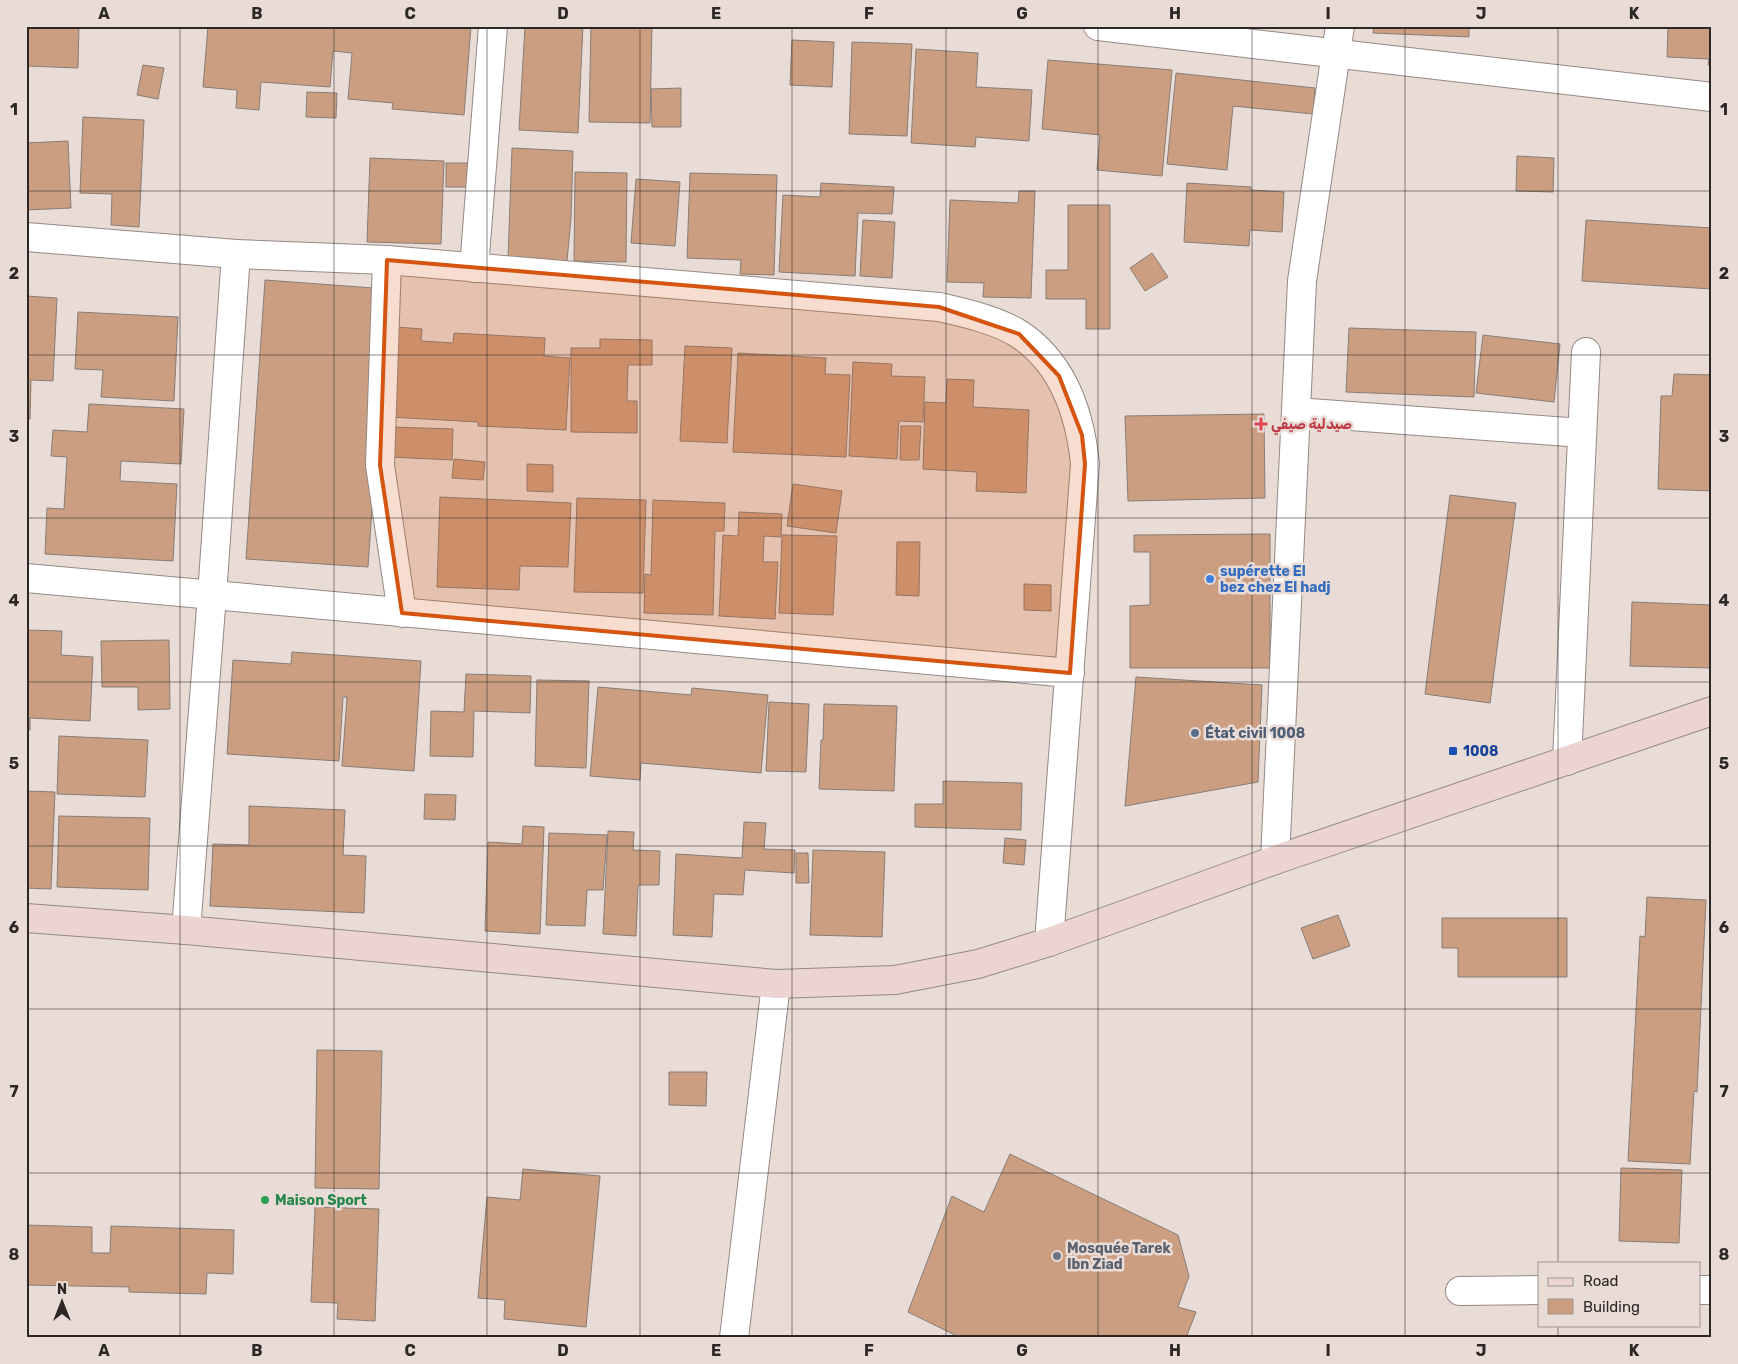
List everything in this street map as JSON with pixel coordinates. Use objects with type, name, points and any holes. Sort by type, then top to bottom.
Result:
[{"type":"main road","points":[[26,918],[186,930],[776,984],[895,980],[978,964],[1049,942],[1275,860],[1712,711]]},
{"type":"street","points":[[474,268],[493,26]]},
{"type":"street","points":[[1098,26],[1712,97]]},
{"type":"street","points":[[1275,860],[1302,281],[1340,26]]},
{"type":"street","points":[[26,237],[236,254],[387,260],[939,307],[970,315],[1018,334],[1037,348],[1059,376],[1073,403],[1082,435],[1085,464],[1049,942]]},
{"type":"street","points":[[186,930],[236,254]]},
{"type":"street","points":[[387,260],[380,466],[402,613]]},
{"type":"street","points":[[1567,761],[1586,352]]},
{"type":"street","points":[[1296,412],[1582,432]]},
{"type":"street","points":[[26,578],[1070,673]]},
{"type":"street","points":[[734,1338],[776,984]]},
{"type":"street","points":[[1460,1291],[1538,1290]]},
{"type":"highlighted area","points":[[387,260],[939,307],[1019,334],[1059,376],[1082,435],[1085,464],[1070,673],[402,613],[380,465]]},
{"type":"building","points":[[26,26],[79,26],[78,68],[26,66]]},
{"type":"building","points":[[208,26],[471,26],[464,115],[392,109],[393,103],[348,99],[352,53],[333,51],[330,87],[261,82],[259,110],[236,108],[237,90],[203,87]]},
{"type":"building","points":[[525,26],[583,26],[578,133],[519,130]]},
{"type":"building","points":[[591,26],[652,26],[650,123],[589,122]]},
{"type":"building","points":[[1374,26],[1469,26],[1469,37],[1373,33]]},
{"type":"building","points":[[1668,26],[1712,26],[1712,65],[1708,65],[1709,59],[1667,57]]},
{"type":"building","points":[[792,40],[834,42],[832,87],[790,85]]},
{"type":"building","points":[[852,42],[912,44],[907,136],[849,134]]},
{"type":"building","points":[[916,49],[978,53],[976,87],[1032,90],[1029,141],[976,137],[975,147],[911,143]]},
{"type":"building","points":[[1048,60],[1172,70],[1162,176],[1097,170],[1100,135],[1042,129]]},
{"type":"building","points":[[143,65],[164,68],[158,99],[137,95]]},
{"type":"building","points":[[1176,73],[1315,88],[1313,114],[1233,106],[1227,170],[1167,164]]},
{"type":"building","points":[[681,88],[681,127],[652,127],[651,89]]},
{"type":"building","points":[[307,92],[337,93],[336,118],[306,117]]},
{"type":"building","points":[[83,117],[144,120],[139,227],[111,225],[112,194],[80,193]]},
{"type":"building","points":[[68,141],[71,208],[26,210],[26,143]]},
{"type":"building","points":[[512,148],[573,151],[571,219],[567,261],[508,258]]},
{"type":"building","points":[[1517,156],[1554,158],[1553,192],[1516,191]]},
{"type":"building","points":[[370,158],[444,161],[441,244],[367,242]]},
{"type":"building","points":[[446,163],[469,163],[469,187],[446,187]]},
{"type":"building","points":[[575,172],[627,173],[626,262],[574,261]]},
{"type":"building","points":[[690,173],[777,175],[774,275],[740,274],[741,260],[687,258]]},
{"type":"building","points":[[636,179],[680,182],[675,246],[631,243]]},
{"type":"building","points":[[821,183],[894,187],[892,214],[858,213],[855,276],[779,272],[783,195],[820,197]]},
{"type":"building","points":[[1187,183],[1251,187],[1251,190],[1284,192],[1282,232],[1250,230],[1249,246],[1184,242]]},
{"type":"building","points":[[1019,191],[1035,191],[1031,298],[983,297],[984,283],[947,282],[950,200],[1018,203]]},
{"type":"building","points":[[1068,205],[1110,205],[1110,329],[1086,329],[1086,299],[1046,299],[1046,270],[1068,270]]},
{"type":"building","points":[[863,220],[895,222],[892,278],[860,276]]},
{"type":"building","points":[[1586,220],[1712,228],[1712,289],[1582,281]]},
{"type":"building","points":[[1152,253],[1168,277],[1145,291],[1130,268]]},
{"type":"building","points":[[265,280],[387,289],[368,567],[246,559]]},
{"type":"building","points":[[26,296],[57,298],[53,381],[31,380],[30,419],[26,418]]},
{"type":"building","points":[[78,312],[178,317],[174,401],[101,397],[103,370],[75,369]]},
{"type":"building","points":[[397,327],[422,329],[421,341],[453,343],[454,333],[545,338],[544,356],[570,358],[566,430],[478,426],[478,422],[389,417]]},
{"type":"building","points":[[1349,328],[1476,332],[1474,397],[1346,392]]},
{"type":"building","points":[[1483,335],[1560,344],[1554,402],[1476,393]]},
{"type":"building","points":[[600,339],[652,340],[652,365],[628,365],[627,401],[637,401],[637,433],[571,432],[571,348],[600,348]]},
{"type":"building","points":[[685,346],[732,348],[727,443],[680,441]]},
{"type":"building","points":[[738,353],[826,358],[825,374],[850,375],[846,457],[733,452]]},
{"type":"building","points":[[853,362],[892,364],[891,376],[925,377],[923,422],[899,421],[897,459],[849,456]]},
{"type":"building","points":[[1674,374],[1712,375],[1712,491],[1658,489],[1661,396],[1672,396]]},
{"type":"building","points":[[947,379],[974,380],[973,407],[1029,410],[1026,493],[976,491],[977,472],[923,469],[925,402],[946,403]]},
{"type":"building","points":[[89,404],[184,409],[181,464],[121,461],[120,481],[177,484],[173,561],[45,554],[47,508],[64,509],[67,457],[51,456],[53,430],[87,432]]},
{"type":"building","points":[[1264,414],[1265,498],[1128,501],[1125,416]]},
{"type":"building","points":[[901,426],[921,426],[919,460],[900,460]]},
{"type":"building","points":[[391,427],[453,429],[452,460],[390,457]]},
{"type":"building","points":[[454,459],[485,462],[483,480],[452,478]]},
{"type":"building","points":[[527,464],[553,465],[553,492],[527,491]]},
{"type":"building","points":[[793,484],[842,491],[836,533],[787,526]]},
{"type":"building","points":[[1450,495],[1516,503],[1490,703],[1425,694]]},
{"type":"building","points":[[440,497],[571,503],[568,567],[520,566],[519,590],[437,587]]},
{"type":"building","points":[[577,498],[646,500],[643,593],[574,592]]},
{"type":"building","points":[[653,500],[725,503],[724,531],[715,531],[713,615],[644,613],[645,574],[651,575]]},
{"type":"building","points":[[739,512],[782,514],[781,537],[764,536],[763,562],[778,562],[775,619],[719,616],[723,535],[738,536]]},
{"type":"building","name":"supérette El bez chez El hadj","points":[[1270,534],[1270,668],[1130,668],[1130,606],[1150,605],[1150,552],[1134,552],[1134,535]]},
{"type":"building","points":[[782,535],[837,536],[833,615],[779,613]]},
{"type":"building","points":[[897,542],[920,542],[919,596],[896,595]]},
{"type":"building","points":[[1024,584],[1051,585],[1051,611],[1024,610]]},
{"type":"building","points":[[1632,602],[1712,605],[1712,668],[1630,666]]},
{"type":"building","points":[[26,630],[62,631],[61,655],[93,657],[90,721],[30,718],[30,730],[26,730]]},
{"type":"building","points":[[169,640],[170,709],[138,710],[138,687],[102,687],[101,641]]},
{"type":"building","points":[[292,652],[421,661],[414,771],[342,766],[347,697],[343,697],[339,761],[227,754],[233,660],[291,664]]},
{"type":"building","points":[[466,674],[531,676],[530,713],[474,711],[473,757],[430,756],[431,711],[464,712]]},
{"type":"building","name":"État civil 1008","points":[[1136,677],[1262,685],[1258,782],[1125,806]]},
{"type":"building","points":[[537,680],[589,681],[586,768],[535,766]]},
{"type":"building","points":[[598,687],[691,695],[692,688],[768,695],[761,773],[641,763],[640,780],[590,776]]},
{"type":"building","points":[[769,702],[809,704],[806,772],[766,771]]},
{"type":"building","points":[[824,704],[897,706],[894,791],[819,789]]},
{"type":"building","points":[[59,736],[148,740],[145,797],[57,794]]},
{"type":"building","points":[[943,781],[1022,783],[1021,830],[915,827],[915,804],[943,804]]},
{"type":"building","points":[[26,791],[55,792],[51,889],[26,888]]},
{"type":"building","points":[[425,794],[456,795],[455,820],[424,819]]},
{"type":"building","points":[[249,806],[345,810],[343,855],[366,856],[364,913],[210,906],[213,844],[249,845]]},
{"type":"building","points":[[59,816],[150,818],[148,890],[57,887]]},
{"type":"building","points":[[744,822],[766,823],[764,849],[795,850],[794,873],[745,870],[743,895],[714,894],[712,937],[673,935],[676,854],[742,858]]},
{"type":"building","points":[[523,826],[544,827],[540,934],[485,931],[488,842],[522,844]]},
{"type":"building","points":[[608,831],[634,832],[633,850],[660,851],[659,885],[638,885],[636,936],[603,934]]},
{"type":"building","points":[[549,833],[607,835],[603,890],[587,890],[585,926],[546,925]]},
{"type":"building","points":[[1005,838],[1026,840],[1024,865],[1003,863]]},
{"type":"building","points":[[813,850],[885,852],[882,937],[810,935]]},
{"type":"building","points":[[796,853],[808,853],[809,883],[796,883]]},
{"type":"building","points":[[1647,897],[1706,900],[1697,1092],[1694,1091],[1690,1164],[1628,1161],[1640,936],[1645,937]]},
{"type":"building","points":[[1338,915],[1350,946],[1313,959],[1301,928]]},
{"type":"building","points":[[1442,918],[1567,918],[1567,977],[1458,977],[1458,948],[1442,948]]},
{"type":"building","points":[[317,1050],[382,1051],[379,1189],[315,1188]]},
{"type":"building","points":[[669,1072],[707,1072],[706,1106],[669,1105]]},
{"type":"building","name":"Mosquée Tarek Ibn Ziad","points":[[1010,1154],[1178,1235],[1189,1276],[1178,1307],[1196,1312],[1186,1338],[961,1338],[908,1312],[952,1196],[984,1212]]},
{"type":"building","points":[[1621,1168],[1682,1170],[1679,1243],[1619,1241]]},
{"type":"building","points":[[523,1169],[600,1176],[586,1327],[504,1319],[505,1300],[478,1298],[487,1197],[520,1200]]},
{"type":"building","points":[[315,1207],[379,1209],[375,1321],[337,1319],[338,1303],[311,1302]]},
{"type":"building","points":[[26,1225],[92,1227],[92,1253],[110,1253],[111,1226],[234,1230],[233,1274],[207,1273],[206,1294],[129,1292],[129,1287],[26,1285]]},
{"type":"place","name":"صيدلية صيفي","points":[[1261,424]]},
{"type":"place","name":"supérette El bez chez El hadj","points":[[1210,579]]},
{"type":"place","name":"État civil 1008","points":[[1195,733]]},
{"type":"place","name":"1008","points":[[1453,751]]},
{"type":"place","name":"Maison Sport","points":[[265,1200]]},
{"type":"place","name":"Mosquée Tarek Ibn Ziad","points":[[1057,1256]]}]
